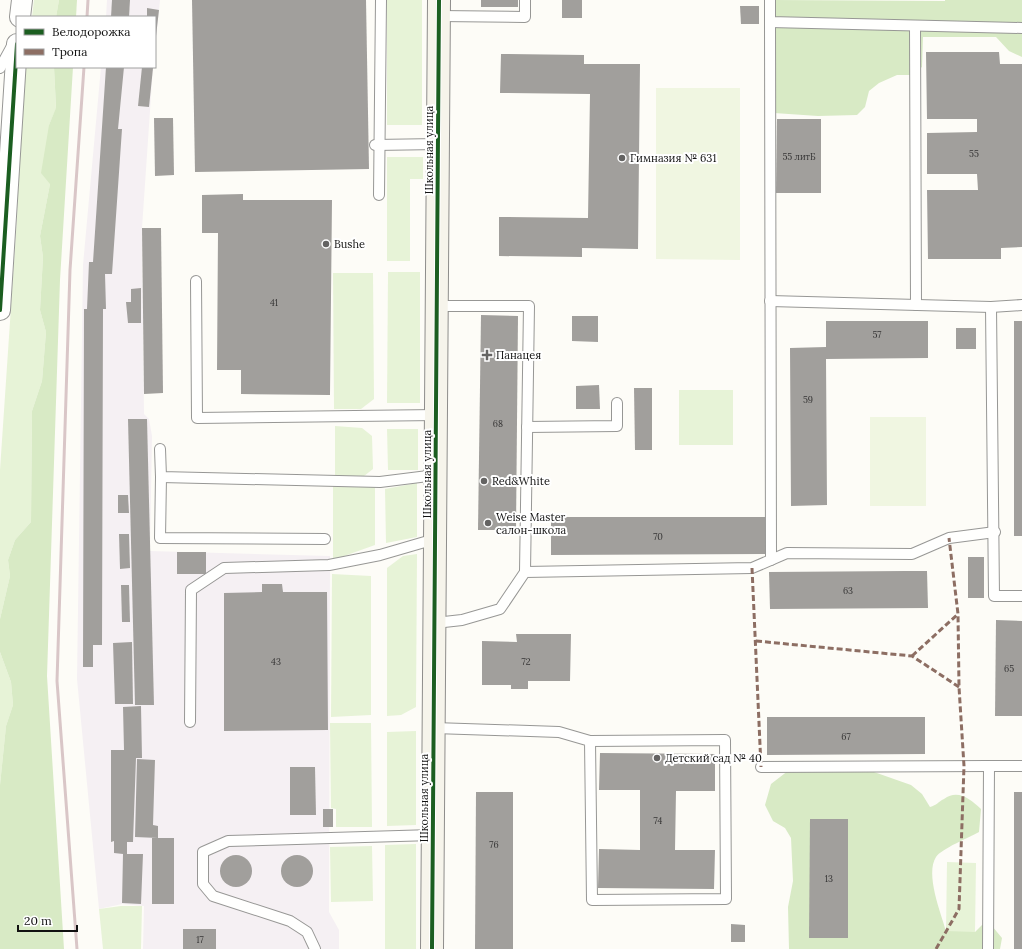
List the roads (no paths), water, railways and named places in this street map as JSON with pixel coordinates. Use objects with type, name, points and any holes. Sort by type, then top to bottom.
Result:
[{"type":"street","points":[[20,16],[22,0]]},
{"type":"street","name":"Школьная улица","points":[[432,949],[439,8]]},
{"type":"street","points":[[0,310],[16,60]]},
{"type":"lane","points":[[379,195],[377,145],[381,0]]},
{"type":"lane","points":[[439,8],[525,17],[525,0]]},
{"type":"lane","points":[[770,0],[772,560]]},
{"type":"lane","points":[[770,22],[1022,28]]},
{"type":"lane","points":[[915,26],[916,305]]},
{"type":"lane","points":[[0,68],[16,39]]},
{"type":"lane","points":[[377,145],[438,144]]},
{"type":"lane","points":[[196,281],[197,418],[436,415]]},
{"type":"lane","points":[[770,301],[991,307],[1022,305]]},
{"type":"lane","points":[[435,623],[462,620],[500,609],[525,572],[529,306],[437,306]]},
{"type":"lane","points":[[991,307],[995,532],[994,596],[1022,596]]},
{"type":"lane","points":[[527,427],[616,426],[617,403]]},
{"type":"lane","points":[[160,449],[160,538],[325,539]]},
{"type":"lane","points":[[160,477],[380,482],[436,475]]},
{"type":"lane","points":[[525,572],[752,568],[787,553],[912,554],[950,538],[995,532]]},
{"type":"lane","points":[[190,722],[191,590],[224,568],[329,565],[380,555],[435,539]]},
{"type":"lane","points":[[434,728],[559,732],[590,742],[725,740],[726,899],[592,900],[590,742]]},
{"type":"lane","points":[[988,949],[989,766]]},
{"type":"lane","points":[[761,767],[1022,766]]},
{"type":"lane","points":[[314,949],[307,932],[290,921],[213,896],[203,884],[203,852],[228,841],[433,835]]},
{"type":"railway","points":[[87,16],[88,0]]},
{"type":"railway","points":[[77,949],[57,681],[70,270],[84,68]]},
{"type":"place","name":"Гимназия № 631","points":[[622,158]]},
{"type":"place","name":"Bushe","points":[[326,244]]},
{"type":"place","name":"Панацея","points":[[487,355]]},
{"type":"place","name":"Red&White","points":[[484,481]]},
{"type":"place","name":"Weise Master салон-школа","points":[[488,523]]},
{"type":"place","name":"Детский сад № 40","points":[[657,758]]}]
